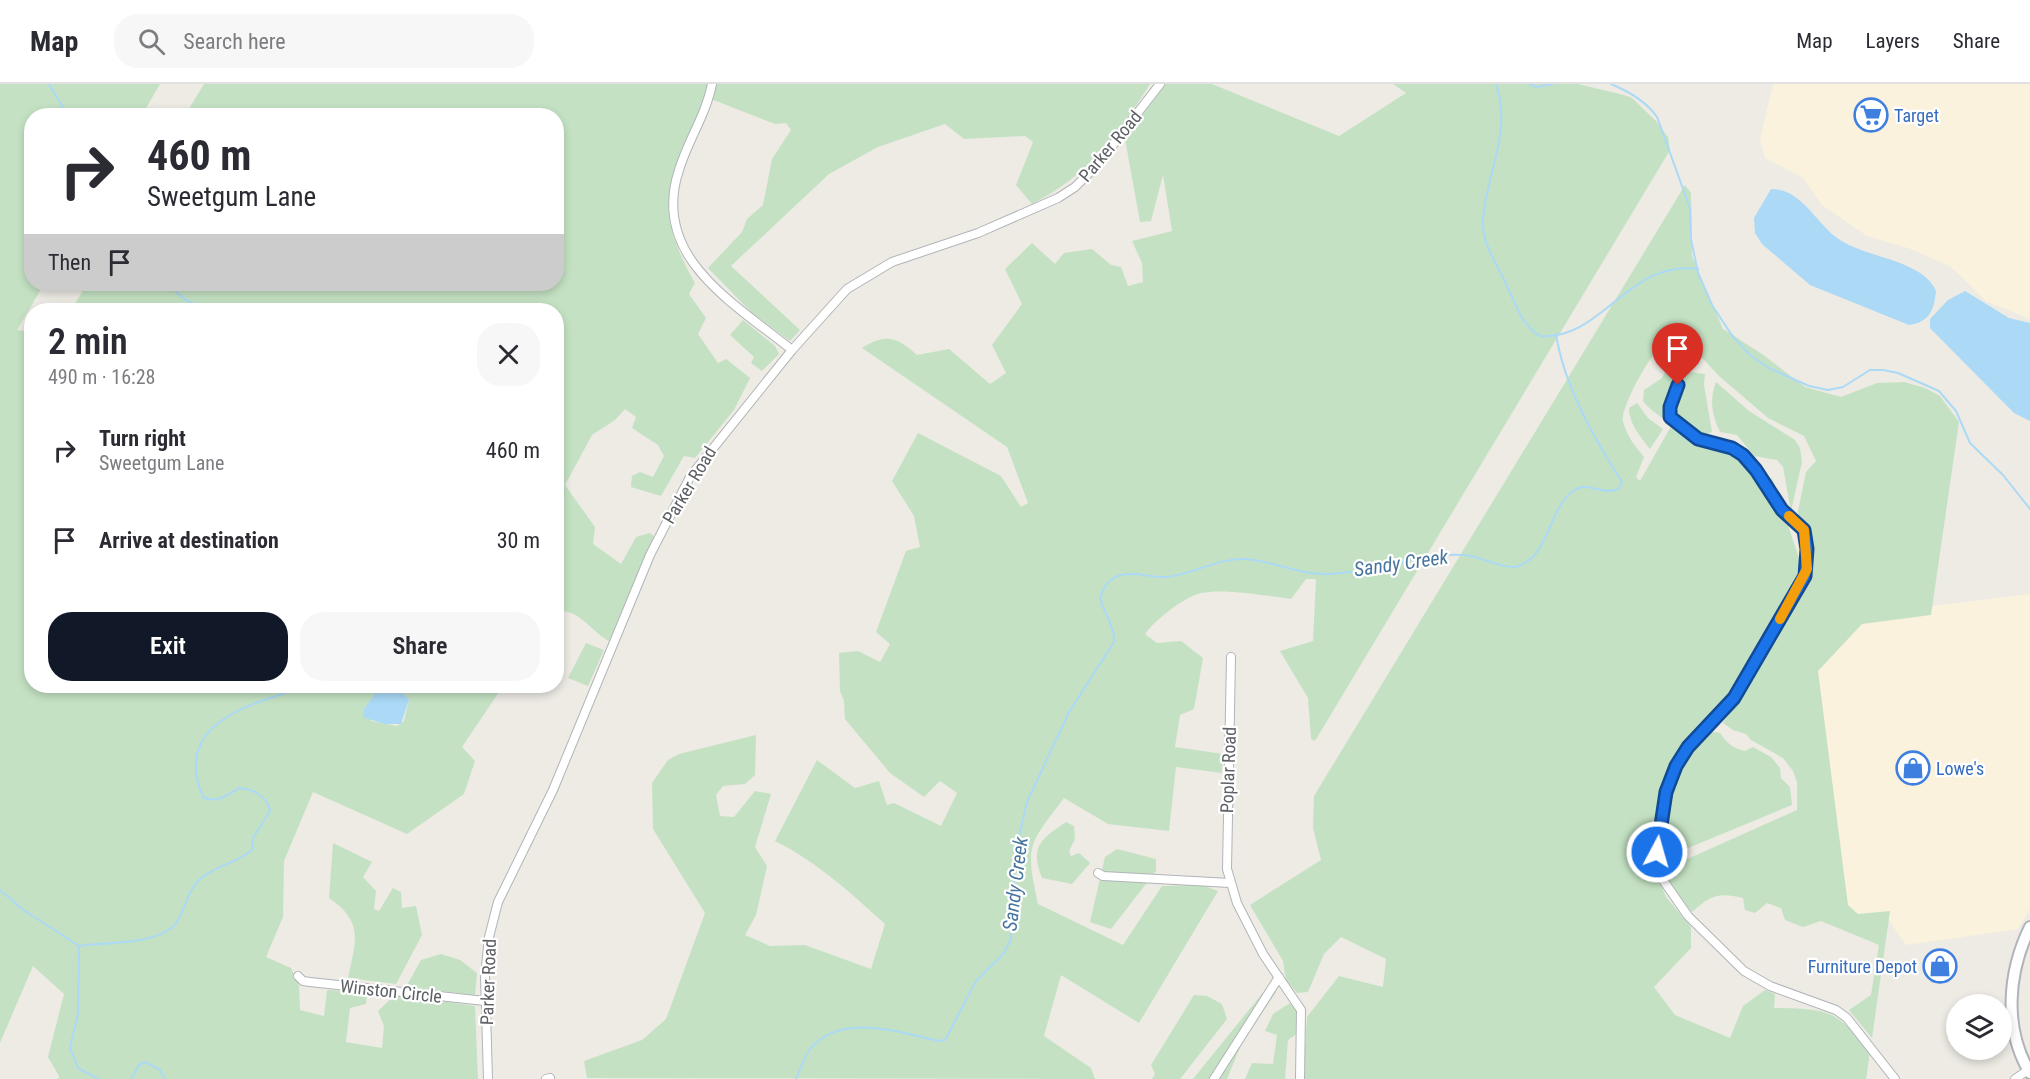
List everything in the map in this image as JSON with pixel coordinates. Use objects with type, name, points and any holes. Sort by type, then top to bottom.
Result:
[{"type":"street","points":[[712,84],[697,128],[678,170],[672,196],[672,208],[680,243],[689,260],[706,279],[792,350]]},
{"type":"street","name":"Parker Road","points":[[488,1079],[486,955],[498,902],[553,790],[661,531],[701,460],[792,350],[847,289],[875,270],[1022,216],[1075,187],[1098,164],[1160,84]]},
{"type":"street","points":[[1678,385],[1670,407],[1670,417],[1698,439],[1732,448],[1750,462],[1782,510],[1804,530],[1807,569],[1734,698],[1688,747],[1676,766],[1661,821],[1657,852],[1659,871],[1674,898],[1688,916],[1731,959],[1770,986],[1841,1014],[1856,1027],[1895,1079]]},
{"type":"street","name":"Poplar Road","points":[[1231,657],[1226,838],[1230,883],[1258,944],[1298,1003],[1302,1015],[1300,1079]]},
{"type":"street","points":[[1098,873],[1103,876],[1230,883]]},
{"type":"street","points":[[2015,1079],[2029,1071],[2015,1033],[2011,987],[2023,940],[2030,927]]},
{"type":"street","name":"Winston Circle","points":[[298,976],[310,982],[485,1001]]},
{"type":"street","points":[[1214,1079],[1279,977]]},
{"type":"shaded area","points":[[1773,84],[2030,84],[2030,319],[1986,301],[1951,267],[1911,249],[1867,236],[1822,205],[1803,178],[1765,158],[1760,140]]},
{"type":"shaded area","points":[[2030,594],[2030,909],[2018,929],[1906,945],[1887,918],[1844,920],[1809,665],[1852,616]]},
{"type":"green space","points":[[0,84],[160,84],[146,108],[24,108],[24,291],[40,291],[33,303],[24,303],[24,318],[17,330],[24,331],[24,693],[498,693],[462,747],[475,761],[464,794],[407,834],[313,792],[284,861],[283,917],[266,957],[291,968],[299,985],[300,1010],[324,1016],[327,990],[367,992],[366,1004],[350,1008],[346,1042],[382,1048],[384,1026],[378,1011],[396,994],[475,1006],[478,1079],[58,1079],[59,1076],[48,1057],[64,994],[33,966],[0,1043]],"holes":[[[377,695],[409,700],[404,721],[397,726],[371,721]]]},
{"type":"green space","points":[[204,84],[708,84],[674,177],[670,211],[672,227],[676,244],[695,283],[689,294],[706,318],[698,334],[718,363],[726,359],[750,378],[734,410],[695,458],[684,456],[661,496],[631,487],[632,476],[640,472],[653,477],[664,456],[658,445],[632,428],[636,417],[625,409],[615,420],[592,435],[565,485],[595,527],[593,544],[621,564],[636,537],[650,533],[654,536],[609,641],[572,613],[564,611],[564,303],[75,303],[83,291],[564,291],[564,108],[189,108]]},
{"type":"green space","points":[[715,84],[1150,84],[1100,153],[1070,180],[1032,204],[1016,185],[1033,142],[1025,136],[964,139],[945,124],[878,147],[829,174],[731,266],[800,330],[790,341],[751,312],[708,268],[742,232],[747,219],[763,205],[772,159],[791,130],[786,123],[775,124],[711,99]]},
{"type":"green space","points":[[1165,84],[1212,84],[1339,136],[1406,93],[1393,84],[1578,84],[1632,98],[1656,121],[1668,137],[1670,150],[1315,741],[1311,739],[1308,698],[1280,651],[1313,641],[1316,579],[1306,579],[1291,599],[1234,592],[1194,595],[1170,610],[1145,634],[1157,643],[1181,641],[1203,658],[1194,709],[1180,715],[1175,747],[1223,754],[1222,773],[1176,767],[1169,831],[1108,824],[1064,798],[1043,826],[1033,846],[1032,869],[1038,904],[1123,945],[1162,886],[1202,885],[1218,891],[1139,1023],[1061,975],[1044,1036],[1091,1068],[1095,1079],[587,1078],[584,1061],[642,1040],[666,1019],[705,913],[653,829],[652,783],[668,760],[679,754],[756,735],[755,775],[745,784],[723,786],[716,795],[720,816],[734,817],[755,791],[771,794],[755,847],[767,866],[756,915],[745,935],[770,946],[805,945],[871,969],[885,924],[819,868],[775,841],[817,760],[855,788],[879,781],[887,805],[894,803],[941,826],[957,793],[940,781],[924,797],[890,773],[845,719],[844,701],[840,691],[839,653],[858,651],[880,662],[890,644],[876,632],[906,551],[920,547],[914,516],[892,481],[918,433],[1001,476],[1021,507],[1028,503],[1007,447],[862,348],[878,340],[891,339],[903,344],[917,355],[949,349],[990,384],[1006,373],[992,345],[1022,304],[1005,269],[1032,243],[1055,264],[1064,253],[1092,249],[1111,265],[1121,267],[1128,286],[1143,282],[1142,263],[1132,241],[1172,231],[1163,175],[1151,221],[1140,222],[1125,139]]},
{"type":"green space","points":[[1685,185],[1691,193],[1692,256],[1723,329],[1762,354],[1805,387],[1841,397],[1877,383],[1904,382],[1925,388],[1940,396],[1959,422],[1931,615],[1862,624],[1818,671],[1848,905],[1858,914],[1890,911],[1872,1038],[1849,1010],[1871,995],[1879,945],[1821,921],[1803,927],[1785,920],[1781,908],[1767,903],[1755,913],[1745,910],[1743,898],[1734,896],[1715,896],[1692,912],[1673,891],[1663,870],[1797,810],[1797,782],[1793,771],[1783,758],[1751,740],[1746,734],[1733,730],[1723,723],[1811,567],[1810,552],[1799,532],[1798,511],[1806,472],[1816,461],[1804,436],[1768,418],[1719,376],[1683,337],[1663,346],[1656,352],[1637,382],[1623,415],[1626,431],[1644,457],[1636,477],[1640,481],[1670,428],[1743,457],[1773,480],[1801,564],[1796,584],[1776,612],[1728,701],[1684,748],[1668,775],[1657,809],[1653,865],[1666,897],[1691,927],[1691,948],[1654,987],[1675,1015],[1730,1038],[1743,1006],[1765,990],[1775,994],[1774,1008],[1807,1009],[1830,1014],[1848,1027],[1870,1052],[1866,1079],[1303,1079],[1307,1017],[1339,976],[1383,987],[1386,959],[1341,937],[1324,954],[1308,992],[1297,993],[1286,980],[1283,961],[1250,905],[1321,860],[1313,828],[1314,796]]},
{"type":"green space","points":[[743,320],[775,346],[779,354],[762,371],[751,363],[754,357],[730,335]]},
{"type":"green space","points":[[1667,369],[1705,374],[1704,385],[1712,432],[1696,433],[1675,426],[1643,401],[1644,390],[1662,378]]},
{"type":"green space","points":[[1716,382],[1749,411],[1795,440],[1800,448],[1802,462],[1791,511],[1783,467],[1777,460],[1754,456],[1737,435],[1720,432],[1712,407]]},
{"type":"green space","points":[[1637,403],[1648,418],[1663,429],[1650,449],[1636,430],[1629,414],[1629,408]]},
{"type":"green space","points":[[586,643],[604,650],[588,686],[568,678]]},
{"type":"green space","points":[[1710,731],[1720,733],[1733,747],[1745,751],[1753,747],[1771,757],[1780,768],[1781,778],[1790,787],[1792,805],[1664,858],[1661,853],[1663,836],[1673,786],[1687,756],[1697,742]]},
{"type":"green space","points":[[1066,822],[1074,826],[1075,839],[1069,851],[1071,856],[1079,853],[1090,863],[1072,884],[1042,878],[1037,858],[1037,851],[1044,839]]},
{"type":"green space","points":[[333,843],[372,862],[363,877],[376,891],[374,909],[379,911],[393,888],[401,892],[402,908],[416,906],[422,935],[396,984],[348,978],[355,933],[348,915],[329,898]]},
{"type":"green space","points":[[1117,849],[1156,859],[1156,871],[1111,929],[1090,922],[1105,857]]},
{"type":"green space","points":[[441,954],[460,960],[477,973],[475,995],[406,987],[421,960]]},
{"type":"green space","points":[[1269,985],[1276,992],[1241,1045],[1227,1079],[1193,1079]]},
{"type":"green space","points":[[1194,995],[1207,996],[1222,1004],[1227,1019],[1180,1079],[1152,1079],[1155,1074],[1151,1065]]},
{"type":"green space","points":[[1290,1003],[1299,1015],[1298,1033],[1288,1040],[1285,1079],[1245,1079],[1252,1063],[1273,1064],[1277,1035],[1265,1031],[1273,1014]]},
{"type":"water","points":[[1771,189],[1792,195],[1801,201],[1831,234],[1840,240],[1919,272],[1936,291],[1930,314],[1922,321],[1909,325],[1810,285],[1762,244],[1755,233],[1754,218]]},
{"type":"water","points":[[1965,291],[2009,318],[2030,323],[2030,421],[2014,413],[1930,328],[1930,319],[1948,300]]},
{"type":"water","points":[[403,693],[409,700],[401,724],[384,724],[363,717],[364,709],[375,694]]},
{"type":"waterway","name":"Sandy Creek","points":[[49,84],[63,108]]},
{"type":"waterway","points":[[1496,84],[1500,102],[1500,135],[1485,202],[1483,228],[1491,255],[1528,326],[1540,336],[1562,334],[1581,326],[1652,276],[1674,269],[1698,269]]},
{"type":"waterway","points":[[1529,84],[1536,87],[1553,84]]},
{"type":"waterway","name":"Sandy Creek","points":[[1611,84],[1636,97],[1657,117],[1690,208],[1691,239],[1698,273],[1712,305],[1731,334],[1750,355],[1769,368],[1809,386],[1828,390],[1843,387],[1870,370],[1883,370],[1898,373],[1939,391],[1956,411],[1970,443],[2003,475],[2030,509]]},
{"type":"waterway","name":"Sandy Creek","points":[[176,291],[193,303]]},
{"type":"waterway","name":"Sandy Creek","points":[[796,1079],[810,1049],[823,1037],[838,1031],[872,1028],[939,1041],[945,1040],[976,981],[1004,953],[1011,939],[1016,849],[1027,802],[1069,712],[1114,642],[1113,630],[1100,597],[1105,586],[1113,578],[1126,574],[1176,576],[1222,562],[1242,559],[1263,561],[1316,574],[1344,573],[1447,555],[1470,556],[1503,566],[1516,567],[1536,553],[1558,510],[1573,491],[1584,487],[1607,491],[1618,489],[1622,482],[1591,430],[1573,392],[1556,334]]},
{"type":"waterway","name":"Sandy Creek","points":[[79,946],[145,939],[168,930],[176,923],[192,889],[200,879],[252,850],[253,838],[270,811],[266,801],[259,794],[239,788],[217,799],[203,797],[196,771],[198,750],[208,733],[223,719],[286,693]]},
{"type":"waterway","points":[[374,693],[377,696]]},
{"type":"waterway","points":[[0,890],[22,909],[79,946]]},
{"type":"waterway","name":"Sandy Creek","points":[[79,946],[78,1014],[70,1048],[78,1068],[98,1079]]},
{"type":"waterway","name":"Sandy Creek","points":[[131,1079],[139,1065],[145,1062],[160,1070],[165,1079]]},
{"type":"slow traffic","points":[[1780,619],[1807,569],[1806,535],[1802,526],[1789,516]]},
{"type":"place","name":"Target","points":[[1871,115]]},
{"type":"place","name":"Lowe's","points":[[1913,768]]},
{"type":"place","name":"Furniture Depot","points":[[1940,966]]},
{"type":"route","points":[[1657,852],[1666,792],[1676,766],[1688,747],[1734,698],[1807,569],[1806,535],[1802,526],[1774,501],[1750,462],[1732,448],[1713,445],[1698,439],[1670,417],[1670,407],[1678,385]]}]
